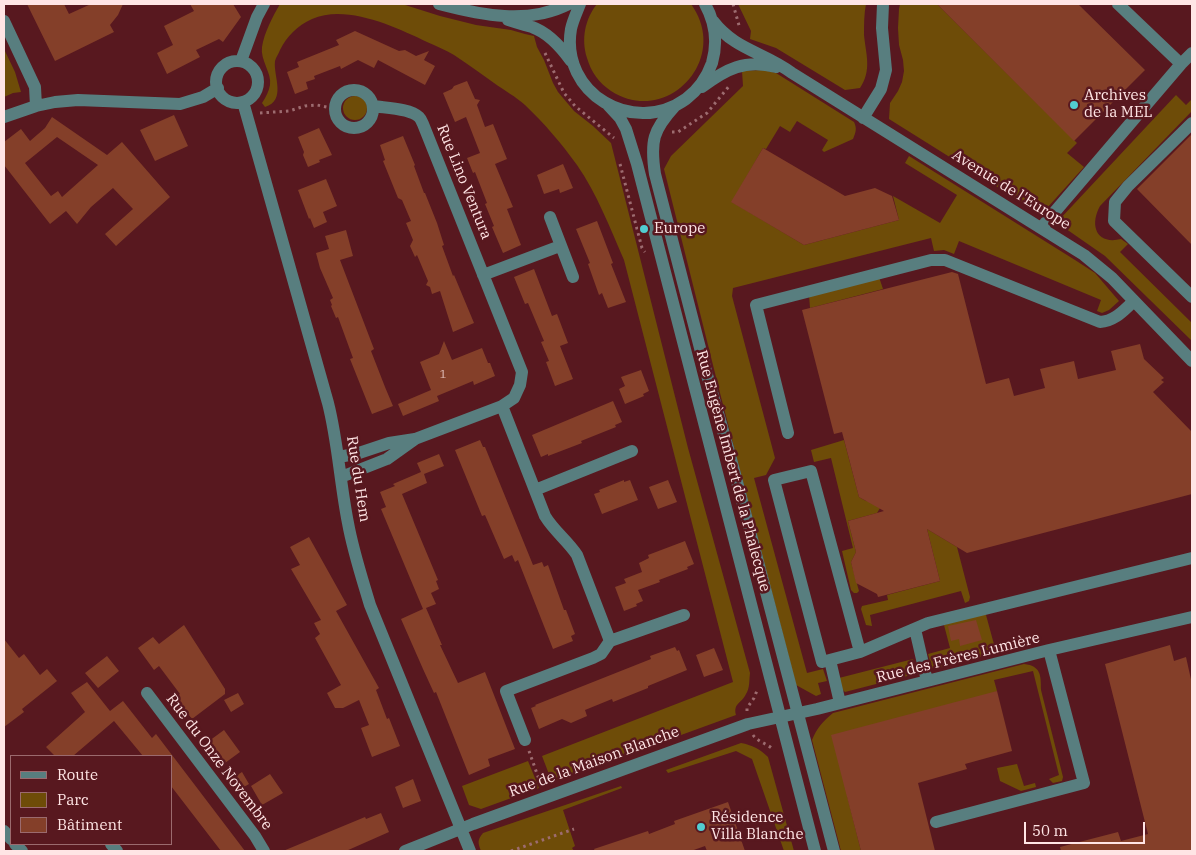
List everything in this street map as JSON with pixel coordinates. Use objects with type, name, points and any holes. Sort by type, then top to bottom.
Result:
[{"type":"street","points":[[241,61],[264,4]]},
{"type":"street","points":[[439,4],[494,16],[544,33],[555,41],[574,65],[582,81],[594,95],[608,105],[622,111],[638,114],[661,112],[675,106]]},
{"type":"street","points":[[494,16],[542,14],[569,4]]},
{"type":"street","points":[[574,65],[570,47],[571,29],[580,4]]},
{"type":"street","points":[[694,92],[704,80],[713,59],[716,44],[713,20],[705,4]]},
{"type":"street","points":[[864,118],[881,89],[886,70],[882,28],[883,4]]},
{"type":"street","points":[[1118,4],[1181,64]]},
{"type":"street","name":"Avenue de l'Europe","points":[[713,20],[720,30],[748,50],[773,60],[1093,262],[1112,278],[1192,360]]},
{"type":"street","points":[[4,21],[34,87],[36,106]]},
{"type":"street","points":[[1041,228],[1192,53]]},
{"type":"street","points":[[241,61],[253,68],[257,74],[257,88],[249,99],[243,102],[229,101],[223,97],[218,88],[217,78],[222,68],[230,62],[241,61]]},
{"type":"street","name":"Avenue de l'Europe","points":[[675,106],[728,70],[752,64],[765,64],[792,73]]},
{"type":"street","points":[[4,117],[36,106],[78,100],[180,104],[203,97],[218,88]]},
{"type":"street","points":[[356,90],[367,95],[371,100],[373,112],[367,123],[356,128],[344,124],[337,115],[336,109],[340,97],[356,90]]},
{"type":"street","name":"Rue du Hem","points":[[243,102],[328,403],[348,523],[370,605],[470,851]]},
{"type":"street","name":"Rue Eugène Imbert de la Phalecque","points":[[608,105],[620,118],[626,129],[635,156],[815,851]]},
{"type":"street","name":"Rue Lino Ventura","points":[[338,457],[389,443],[415,439],[502,406],[514,398],[520,385],[522,372],[424,124],[419,117],[407,111],[373,106]]},
{"type":"street","name":"Rue Eugène Imbert de la Phalecque","points":[[675,106],[663,119],[654,138],[653,159],[656,174],[706,375],[730,455],[834,851]]},
{"type":"street","points":[[1192,123],[1114,202],[1114,221],[1192,297]]},
{"type":"street","points":[[550,217],[573,278]]},
{"type":"street","points":[[483,276],[560,246]]},
{"type":"street","points":[[788,433],[756,305],[931,260],[945,260],[1100,322],[1116,318],[1134,301]]},
{"type":"street","points":[[502,406],[550,524],[569,543],[577,556],[610,641]]},
{"type":"street","name":"Rue Lino Ventura","points":[[341,477],[387,459],[415,439]]},
{"type":"street","points":[[535,490],[632,451]]},
{"type":"street","points":[[860,652],[811,472],[774,480],[822,662],[860,652],[928,623],[1192,558]]},
{"type":"street","points":[[525,740],[506,691],[593,658],[600,654],[610,641],[684,616]]},
{"type":"street","points":[[1049,650],[1192,616]]},
{"type":"street","points":[[915,629],[927,681]]},
{"type":"street","name":"Rue des Frères Lumière","points":[[798,714],[1049,650],[1084,783],[936,822]]},
{"type":"street","points":[[830,660],[840,703]]},
{"type":"street","name":"Rue du Onze Novembre","points":[[147,693],[255,836],[264,851]]},
{"type":"street","name":"Rue de la Maison Blanche","points":[[405,851],[461,828],[748,724],[798,714]]},
{"type":"path","points":[[248,120],[262,112],[288,111],[305,106],[316,105],[336,109]]},
{"type":"path","points":[[757,692],[747,708],[748,724],[756,739],[767,744],[778,755]]},
{"type":"path","points":[[525,740],[546,797]]},
{"type":"path","points":[[511,851],[574,829]]},
{"type":"green space","points":[[280,4],[402,4],[476,25],[511,30],[534,36],[537,47],[558,92],[574,111],[611,143],[688,448],[750,673],[748,689],[737,705],[736,715],[552,782],[542,756],[733,682],[624,260],[603,211],[577,165],[525,105],[454,55],[386,24],[371,19],[340,14],[312,19],[297,28],[283,45],[275,61],[278,87],[276,99],[272,104],[265,107],[262,103],[268,92],[270,80],[262,47],[267,30]]},
{"type":"green space","points":[[597,4],[691,4],[701,25],[703,46],[698,65],[687,82],[671,94],[653,100],[632,100],[607,88],[596,77],[591,68],[584,44],[585,29]]},
{"type":"green space","points":[[738,4],[866,4],[864,35],[867,69],[860,88],[845,90],[776,48],[750,39],[751,31]]},
{"type":"green space","points":[[900,4],[937,4],[1077,143],[1067,153],[1084,167],[1047,208],[1039,213],[889,119],[890,103],[902,82],[904,71],[899,45]]},
{"type":"green space","points":[[4,49],[15,72],[21,92],[4,97]]},
{"type":"green space","points":[[764,70],[776,73],[854,122],[856,126],[855,132],[853,139],[824,152],[822,150],[828,140],[797,121],[790,132],[780,126],[766,149],[763,148],[732,202],[804,245],[899,220],[893,196],[940,223],[957,195],[905,163],[909,156],[1095,273],[1119,301],[1109,310],[1102,313],[1097,311],[1101,300],[959,241],[954,254],[944,250],[934,251],[931,238],[733,288],[732,296],[775,458],[766,475],[754,478],[807,673],[823,669],[827,681],[818,683],[821,694],[816,696],[796,685],[664,169],[671,156],[743,86],[742,71]]},
{"type":"green space","points":[[1176,95],[1186,105],[1192,99],[1192,111],[1100,206],[1095,220],[1095,227],[1097,232],[1106,239],[1121,239],[1128,244],[1120,252],[1192,323],[1192,341],[1105,256],[1059,224],[1059,220]]},
{"type":"green space","points":[[355,96],[364,99],[367,108],[364,117],[355,120],[346,117],[343,108],[346,99]]},
{"type":"green space","points":[[879,277],[883,289],[810,308],[809,295]]},
{"type":"green space","points":[[844,440],[859,497],[866,501],[883,503],[877,513],[848,521],[856,552],[851,562],[859,591],[857,593],[851,590],[842,551],[853,548],[831,458],[814,462],[811,450]]},
{"type":"green space","points":[[927,529],[957,547],[970,597],[969,601],[965,603],[961,591],[870,615],[872,626],[866,625],[861,609],[862,606],[888,600],[887,595],[940,581]]},
{"type":"green space","points":[[982,613],[986,615],[995,650],[991,654],[936,669],[932,668],[928,654],[950,648],[944,625]]},
{"type":"green space","points":[[913,659],[916,670],[915,674],[845,692],[842,689],[839,678]]},
{"type":"green space","points":[[1024,664],[1034,667],[1039,672],[1041,690],[1063,777],[1062,781],[1053,783],[1049,779],[1059,775],[1033,671],[994,680],[997,691],[847,795],[861,851],[841,851],[812,740],[818,728],[826,719],[833,713]]},
{"type":"green space","points":[[741,743],[756,748],[768,757],[794,851],[784,851],[752,759],[736,751],[668,773],[666,770]]},
{"type":"green space","points":[[528,761],[539,788],[481,809],[469,805],[462,786]]},
{"type":"green space","points":[[1017,764],[1024,786],[1035,783],[1036,787],[1021,791],[1000,781],[997,768]]},
{"type":"green space","points":[[621,786],[622,788],[563,810],[575,846],[572,848],[574,851],[481,851],[479,842],[483,833]]},
{"type":"building","points":[[27,4],[64,4],[69,14],[91,4],[123,4],[118,15],[110,25],[114,32],[55,61]]},
{"type":"building","points":[[190,4],[233,4],[241,17],[223,42],[219,39],[196,50],[200,57],[167,74],[157,53],[173,45],[164,26],[194,11]]},
{"type":"building","name":"Archives de la MEL","points":[[937,4],[1078,4],[1145,70],[1074,141]]},
{"type":"building","points":[[355,31],[399,51],[405,50],[416,56],[429,51],[424,60],[435,66],[425,85],[378,60],[374,68],[358,60],[341,69],[340,66],[314,76],[315,79],[306,82],[308,89],[295,94],[287,72],[299,67],[297,62],[339,45],[336,40]]},
{"type":"building","points":[[467,81],[475,99],[480,100],[477,105],[485,127],[493,124],[507,159],[495,164],[513,207],[507,209],[521,245],[503,253],[492,227],[494,226],[485,204],[487,203],[475,172],[473,173],[467,158],[480,153],[466,117],[455,122],[443,93]]},
{"type":"building","points":[[174,115],[188,146],[155,161],[140,130]]},
{"type":"building","points":[[52,117],[107,155],[122,142],[170,197],[116,246],[105,234],[133,209],[113,188],[91,207],[77,224],[66,211],[50,224],[4,165],[4,142],[21,129],[30,141],[45,128]],"holes":[[[57,137],[98,165],[62,197],[58,191],[51,196],[25,163]]]},
{"type":"building","points":[[319,128],[332,155],[308,167],[298,137]]},
{"type":"building","points":[[1192,134],[1192,245],[1137,189]]},
{"type":"building","points":[[403,136],[437,223],[444,245],[442,246],[453,276],[474,323],[453,332],[440,291],[432,294],[430,287],[426,285],[428,281],[417,255],[415,257],[410,246],[413,240],[406,223],[411,221],[402,200],[398,198],[383,161],[385,160],[380,145]]},
{"type":"building","points":[[763,148],[845,196],[875,188],[892,196],[899,220],[804,245],[731,202]]},
{"type":"building","points":[[563,164],[573,188],[560,193],[559,189],[544,194],[537,175]]},
{"type":"building","points":[[326,179],[337,206],[323,212],[327,222],[314,228],[298,190]]},
{"type":"building","points":[[597,221],[626,302],[608,308],[602,293],[599,295],[588,264],[590,263],[576,229]]},
{"type":"building","points":[[346,230],[353,256],[340,260],[374,349],[371,351],[393,406],[372,414],[350,359],[353,358],[338,317],[336,318],[331,306],[330,300],[333,298],[320,268],[316,253],[329,249],[325,236]]},
{"type":"building","points":[[534,269],[552,316],[557,314],[568,343],[560,346],[573,379],[555,386],[546,362],[549,361],[541,342],[544,341],[528,303],[525,304],[514,277]]},
{"type":"building","points":[[952,272],[958,274],[986,384],[1009,378],[1014,396],[1045,388],[1040,369],[1074,361],[1078,379],[1116,370],[1111,351],[1140,344],[1144,359],[1164,378],[1161,380],[1164,382],[1153,392],[1192,432],[1192,494],[967,553],[927,529],[940,581],[878,597],[877,594],[856,583],[851,562],[856,552],[848,521],[884,511],[859,497],[842,432],[834,434],[802,310]]},
{"type":"building","points":[[444,341],[452,360],[482,348],[495,376],[474,385],[473,381],[437,396],[439,401],[403,416],[398,404],[431,390],[420,362],[439,354]]},
{"type":"building","points":[[641,370],[649,391],[643,394],[644,396],[625,404],[619,389],[625,386],[621,377]]},
{"type":"building","points":[[613,401],[622,422],[615,425],[616,427],[581,441],[582,443],[541,457],[532,435]]},
{"type":"building","points":[[480,440],[483,447],[485,447],[533,565],[542,562],[544,567],[548,565],[575,634],[571,636],[573,641],[553,649],[518,560],[515,562],[512,555],[504,559],[485,515],[482,516],[455,450]]},
{"type":"building","points":[[439,454],[444,466],[424,474],[427,483],[402,494],[438,580],[436,581],[439,589],[431,593],[436,604],[426,608],[442,645],[440,645],[458,683],[485,672],[515,749],[488,759],[490,766],[469,775],[436,692],[434,693],[401,619],[423,609],[381,509],[386,507],[380,492],[421,472],[417,463]]},
{"type":"building","points":[[624,480],[624,482],[630,480],[638,500],[602,514],[594,494],[600,492],[599,490]]},
{"type":"building","points":[[668,480],[677,502],[658,509],[649,487]]},
{"type":"building","points":[[309,537],[347,605],[336,611],[379,688],[376,690],[400,746],[372,757],[361,728],[369,725],[359,700],[343,708],[335,708],[327,693],[341,685],[315,638],[320,634],[314,623],[321,620],[291,569],[300,565],[290,547]]},
{"type":"building","points":[[685,541],[694,564],[687,567],[688,569],[659,580],[660,582],[638,590],[643,601],[636,604],[637,606],[624,611],[615,587],[626,583],[624,579],[642,572],[639,563],[649,558],[648,555]]},
{"type":"building","points":[[976,620],[982,640],[960,646],[959,639],[951,641],[948,626]]},
{"type":"building","points":[[184,625],[225,689],[225,694],[192,719],[175,697],[180,694],[159,666],[154,670],[138,648],[153,637],[159,644]]},
{"type":"building","points":[[4,639],[19,658],[24,654],[40,675],[47,669],[57,681],[22,709],[24,712],[4,727]]},
{"type":"building","points":[[1170,645],[1174,661],[1186,657],[1192,684],[1192,851],[1061,851],[1060,847],[1118,832],[1121,841],[1148,834],[1105,664]]},
{"type":"building","points":[[675,647],[677,651],[679,650],[687,670],[613,702],[612,699],[585,710],[587,716],[571,723],[562,719],[539,729],[531,708],[535,705],[651,659],[650,656]]},
{"type":"building","points":[[714,648],[723,670],[704,677],[696,655]]},
{"type":"building","points":[[107,656],[119,671],[98,688],[85,673]]},
{"type":"building","points":[[87,682],[110,711],[123,701],[152,738],[156,734],[172,755],[142,755],[114,721],[74,755],[54,755],[46,747],[85,712],[71,693]]},
{"type":"building","points":[[997,691],[1012,751],[965,764],[967,769],[918,783],[935,851],[861,851],[831,735]]},
{"type":"building","points":[[238,693],[244,704],[231,712],[224,700]]},
{"type":"building","points":[[224,730],[240,752],[225,763],[209,741]]},
{"type":"building","points":[[172,755],[245,851],[221,851],[172,787]]},
{"type":"building","points":[[242,772],[249,784],[237,791],[230,780]]},
{"type":"building","points":[[270,774],[283,793],[262,805],[251,786]]},
{"type":"building","points":[[413,779],[421,801],[403,808],[395,787]]},
{"type":"building","name":"Résidence Villa Blanche","points":[[728,802],[745,851],[707,851],[705,846],[691,851],[595,851],[594,849],[648,831],[649,834],[675,824],[674,821]]},
{"type":"building","points":[[381,813],[389,832],[346,851],[283,851],[365,817],[366,819]]},
{"type":"place","name":"Archives de la MEL","points":[[1074,105]]},
{"type":"place","name":"Europe","points":[[644,229]]},
{"type":"place","name":"Résidence Villa Blanche","points":[[701,827]]}]
